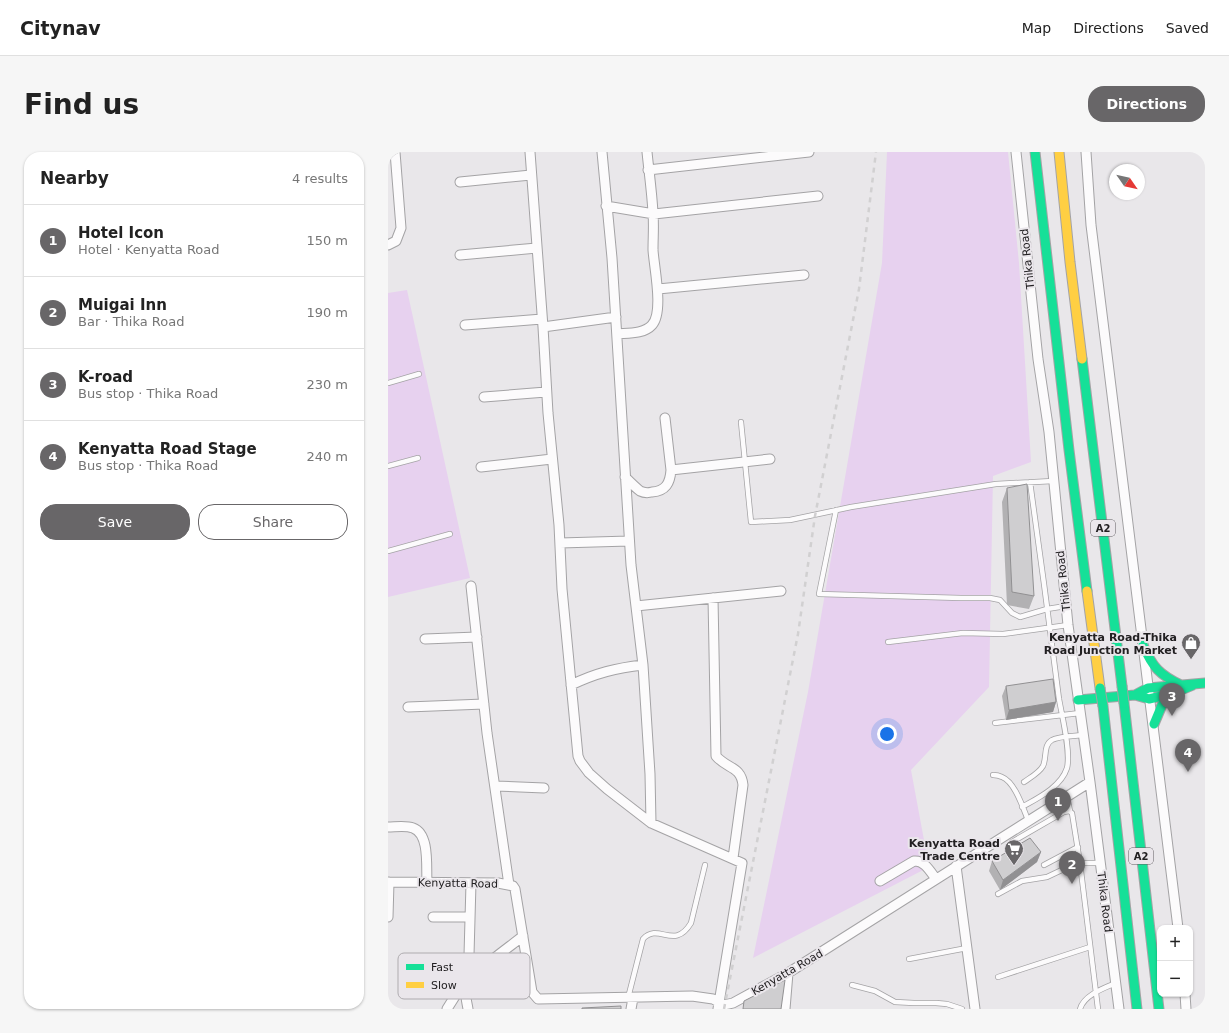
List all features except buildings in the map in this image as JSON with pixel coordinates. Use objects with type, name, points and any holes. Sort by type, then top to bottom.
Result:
[{"type":"main road","name":"Thika Road","points":[[1034,152],[1069,450],[1103,706],[1137,1009]]},
{"type":"main road","name":"A2","points":[[1059,152],[1071,269],[1122,686],[1159,1009]]},
{"type":"main road","points":[[1143,645],[1148,659],[1158,673],[1178,688]]},
{"type":"main road","points":[[1078,700],[1135,695],[1149,699],[1178,688],[1193,684],[1205,683]]},
{"type":"main road","points":[[1135,695],[1148,688],[1178,688]]},
{"type":"main road","points":[[1154,724],[1162,705],[1178,688]]},
{"type":"street","points":[[388,245],[396,240],[401,228],[396,152]]},
{"type":"street","points":[[530,152],[546,392],[559,526],[562,589],[576,748],[580,761],[589,773],[651,823],[742,863],[719,1006]]},
{"type":"street","points":[[602,152],[612,258],[629,541],[643,665],[650,774],[651,823]]},
{"type":"street","points":[[617,334],[647,329],[653,325],[658,311],[658,289],[653,251],[654,214],[646,152]]},
{"type":"street","points":[[648,170],[809,152]]},
{"type":"street","name":"Thika Road","points":[[1016,152],[1038,359],[1049,432],[1052,481],[1068,626],[1090,782],[1119,1009]]},
{"type":"street","points":[[1086,152],[1091,224],[1178,925]]},
{"type":"street","points":[[460,182],[531,175]]},
{"type":"street","points":[[606,206],[654,214],[818,196]]},
{"type":"street","points":[[460,255],[537,248]]},
{"type":"street","points":[[658,289],[804,275]]},
{"type":"street","points":[[465,325],[542,323],[616,317]]},
{"type":"street","points":[[484,397],[546,392]]},
{"type":"street","points":[[626,477],[644,493],[659,491],[665,488],[670,478],[671,470],[665,418]]},
{"type":"street","points":[[481,467],[552,459]]},
{"type":"street","points":[[671,470],[770,460]]},
{"type":"street","points":[[560,543],[629,541]]},
{"type":"street","points":[[471,586],[484,704],[509,884]]},
{"type":"street","points":[[636,606],[780,591]]},
{"type":"street","points":[[713,598],[716,756],[721,762],[734,768],[738,772],[742,777],[743,785],[733,858]]},
{"type":"street","points":[[425,639],[477,637]]},
{"type":"street","points":[[571,684],[607,670],[643,665]]},
{"type":"street","points":[[408,707],[484,704]]},
{"type":"street","name":"Kenyatta Road","points":[[530,980],[532,992],[538,999],[692,996],[713,999],[719,1006],[734,1002],[788,973],[1090,782]]},
{"type":"street","points":[[495,786],[544,788]]},
{"type":"street","points":[[388,828],[412,827],[422,836],[426,848],[427,882]]},
{"type":"street","points":[[880,881],[914,861],[919,860],[936,879]]},
{"type":"street","points":[[956,866],[975,1009]]},
{"type":"street","points":[[388,882],[388,918]]},
{"type":"street","name":"Kenyatta Road","points":[[388,882],[498,883],[513,886],[515,890],[526,953]]},
{"type":"street","points":[[469,953],[471,883]]},
{"type":"street","points":[[433,917],[470,917]]},
{"type":"street","points":[[502,953],[523,936]]},
{"type":"street","points":[[785,1009],[788,973]]},
{"type":"street","points":[[1185,997],[1186,1009]]},
{"type":"street","points":[[630,1009],[631,998]]},
{"type":"street","points":[[447,1009],[453,999]]},
{"type":"street","points":[[467,999],[468,1009]]},
{"type":"lane","points":[[388,383],[419,374]]},
{"type":"lane","points":[[741,422],[751,522],[790,520],[815,516],[836,510],[996,484],[1052,481]]},
{"type":"lane","points":[[388,466],[418,458]]},
{"type":"lane","points":[[1022,807],[1046,792],[1060,780],[1066,769],[1069,757],[1030,482]]},
{"type":"lane","points":[[836,510],[819,594],[990,598],[1000,600],[1012,613],[1020,617],[1047,609],[1066,606]]},
{"type":"lane","points":[[388,551],[450,534]]},
{"type":"lane","points":[[888,642],[963,633],[1003,634],[1050,627],[1068,626]]},
{"type":"lane","points":[[996,723],[1080,713]]},
{"type":"lane","points":[[1024,782],[1043,767],[1046,746],[1053,738],[1083,735]]},
{"type":"lane","points":[[993,775],[1002,776],[1012,786],[1028,820]]},
{"type":"lane","points":[[1067,796],[1070,811],[1074,818],[1098,1009]]},
{"type":"lane","points":[[1012,842],[1064,812],[1070,811]]},
{"type":"lane","points":[[1044,866],[1078,847]]},
{"type":"lane","points":[[998,894],[1022,881],[1047,877],[1080,863],[1100,863]]},
{"type":"lane","points":[[631,998],[643,939],[648,934],[654,933],[671,936],[679,935],[686,931],[691,923],[705,865]]},
{"type":"lane","points":[[998,977],[1090,947]]},
{"type":"lane","points":[[909,959],[967,948]]},
{"type":"lane","points":[[1080,1009],[1084,1001],[1096,992],[1116,983]]},
{"type":"lane","points":[[852,985],[876,991],[895,1002],[946,1004],[962,1009]]},
{"type":"shaded area","points":[[887,152],[1008,152],[1019,263],[1031,462],[993,476],[989,687],[911,770],[929,867],[753,958],[808,692],[882,263]]},
{"type":"shaded area","points":[[407,290],[470,578],[388,597],[388,293]]},
{"type":"railway","points":[[724,1009],[798,634],[815,516],[859,289],[876,152]]},
{"type":"traffic: fast","points":[[1035,152],[1069,450],[1087,591]]},
{"type":"traffic: fast","points":[[1082,359],[1122,686]]},
{"type":"traffic: fast","points":[[1143,645],[1153,665],[1167,678],[1181,685]]},
{"type":"traffic: fast","points":[[1135,695],[1148,688],[1205,683]]},
{"type":"traffic: fast","points":[[1078,700],[1135,695],[1149,699],[1174,693],[1193,685]]},
{"type":"traffic: fast","points":[[1122,686],[1124,703]]},
{"type":"traffic: fast","points":[[1100,688],[1103,706]]},
{"type":"traffic: fast","points":[[1154,724],[1162,705],[1175,693]]},
{"type":"traffic: fast","points":[[1124,703],[1159,1009]]},
{"type":"traffic: fast","points":[[1103,706],[1137,1009]]},
{"type":"traffic: slow","points":[[1059,152],[1070,262],[1082,359]]},
{"type":"traffic: slow","points":[[1087,591],[1100,688]]},
{"type":"place","name":"Kenyatta Road-Thika Road Junction Market","points":[[1191,660]]},
{"type":"place","name":"K-road","points":[[1172,716]]},
{"type":"place","name":"Kenyatta Road Stage","points":[[1188,772]]},
{"type":"place","name":"Hotel Icon","points":[[1058,821]]},
{"type":"place","name":"Kenyatta Road Trade Centre","points":[[1014,866]]},
{"type":"place","name":"Muigai Inn","points":[[1072,884]]}]
